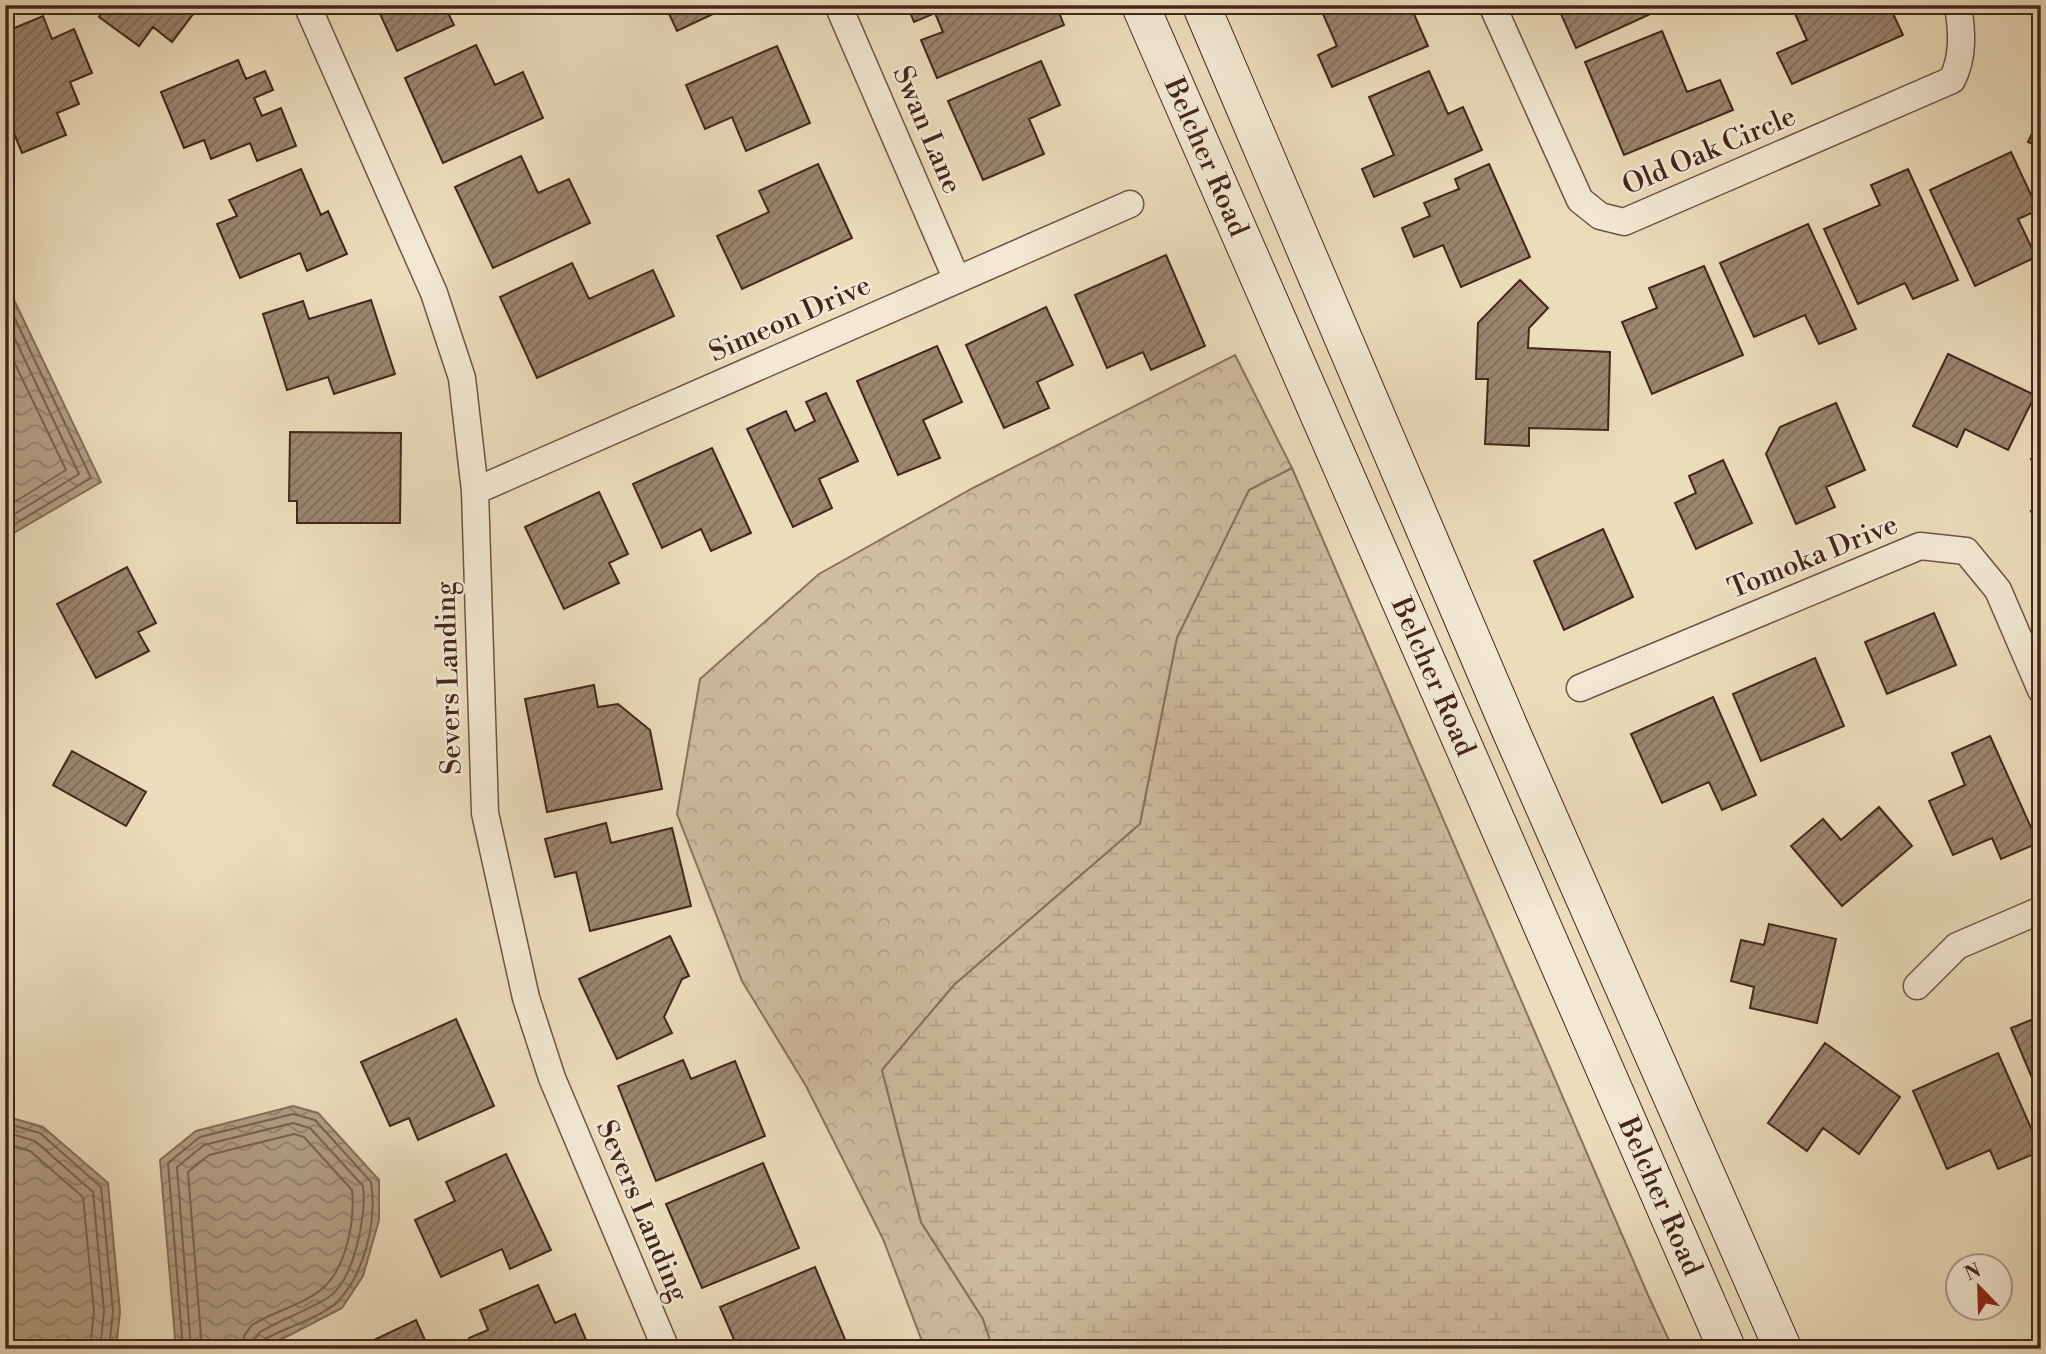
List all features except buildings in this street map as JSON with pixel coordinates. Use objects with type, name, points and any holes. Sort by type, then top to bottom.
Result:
[{"type":"main road","name":"Belcher Road","points":[[1140,5],[1727,1349]]},
{"type":"main road","name":"Belcher Road","points":[[1200,5],[1510,729],[1783,1349]]},
{"type":"street","name":"Severs Landing","points":[[307,5],[434,293],[462,378],[475,491],[485,813],[526,998],[552,1078],[666,1349]]},
{"type":"street","name":"Swan Lane","points":[[838,5],[957,279]]},
{"type":"street","name":"Old Oak Circle","points":[[1492,5],[1580,200],[1600,216],[1624,222],[1952,80],[1959,66],[1962,48],[1958,5]]},
{"type":"street","name":"Simeon Drive","points":[[475,491],[1130,204]]},
{"type":"street","name":"Tomoka Drive","points":[[1580,688],[1920,547],[1966,551],[1998,590],[2041,690]]},
{"type":"street","points":[[1917,986],[1957,946],[2041,910]]},
{"type":"green space","points":[[1235,355],[1292,468],[1249,491],[1177,638],[1140,824],[954,985],[882,1070],[921,1222],[983,1319],[993,1349],[925,1349],[883,1239],[806,1086],[742,981],[677,814],[700,679],[819,574],[973,488]]},
{"type":"green space","points":[[1292,468],[1673,1349],[993,1349],[983,1319],[921,1222],[882,1070],[954,985],[1140,824],[1177,638],[1249,490]]},
{"type":"water","points":[[5,281],[101,482],[5,538]]},
{"type":"water","points":[[293,1106],[318,1113],[379,1180],[379,1220],[363,1276],[342,1308],[263,1349],[176,1349],[160,1160],[196,1131]]},
{"type":"water","points":[[5,1116],[43,1127],[108,1183],[120,1312],[116,1349],[5,1349]]}]
